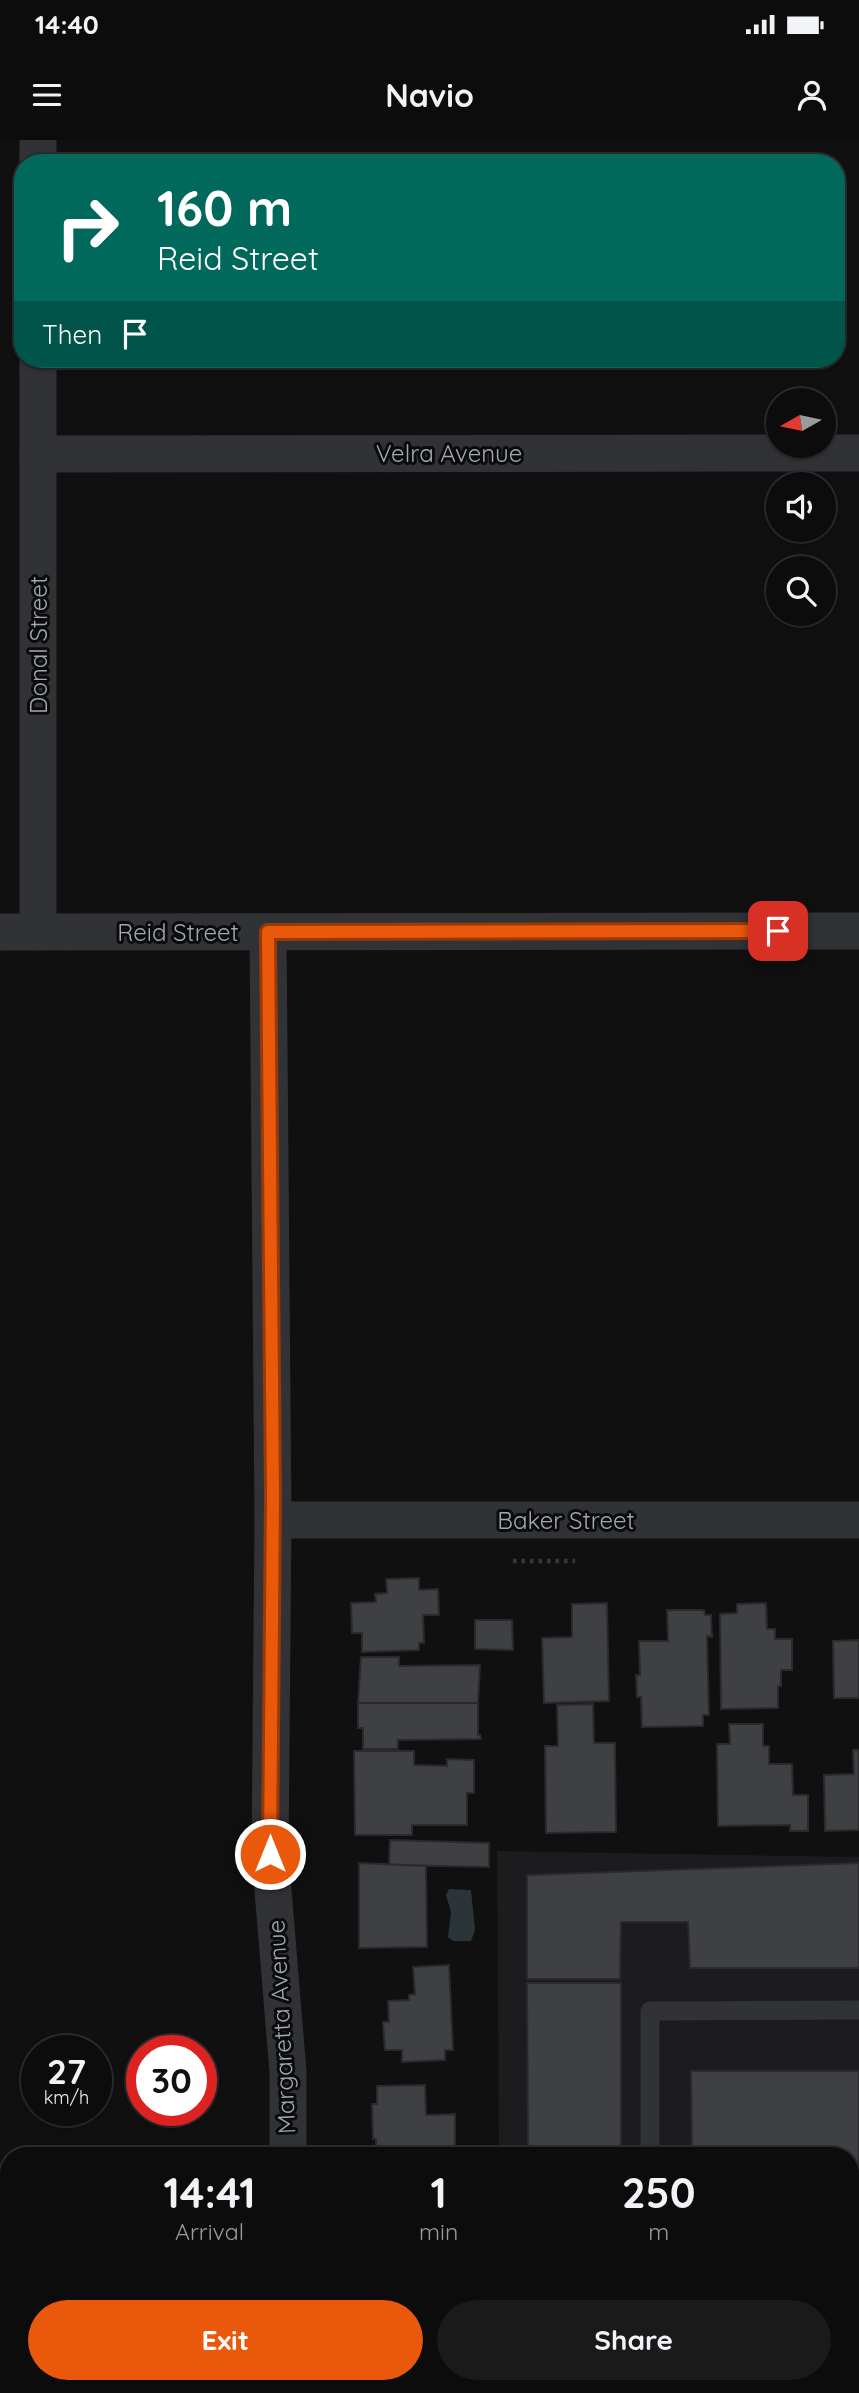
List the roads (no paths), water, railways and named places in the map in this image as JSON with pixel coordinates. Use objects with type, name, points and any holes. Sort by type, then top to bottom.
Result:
[{"type":"street","name":"Donal Street","points":[[38,368],[38,932]]},
{"type":"street","name":"Velra Avenue","points":[[38,454],[859,453]]},
{"type":"street","name":"Reid Street","points":[[0,932],[859,930]]},
{"type":"street","name":"Margaretta Avenue","points":[[268,932],[273,1520],[270,1854],[288,2072],[288,2147]]},
{"type":"street","name":"Baker Street","points":[[273,1520],[859,1520]]},
{"type":"lane","points":[[650,2147],[650,2011],[859,2010]]}]
